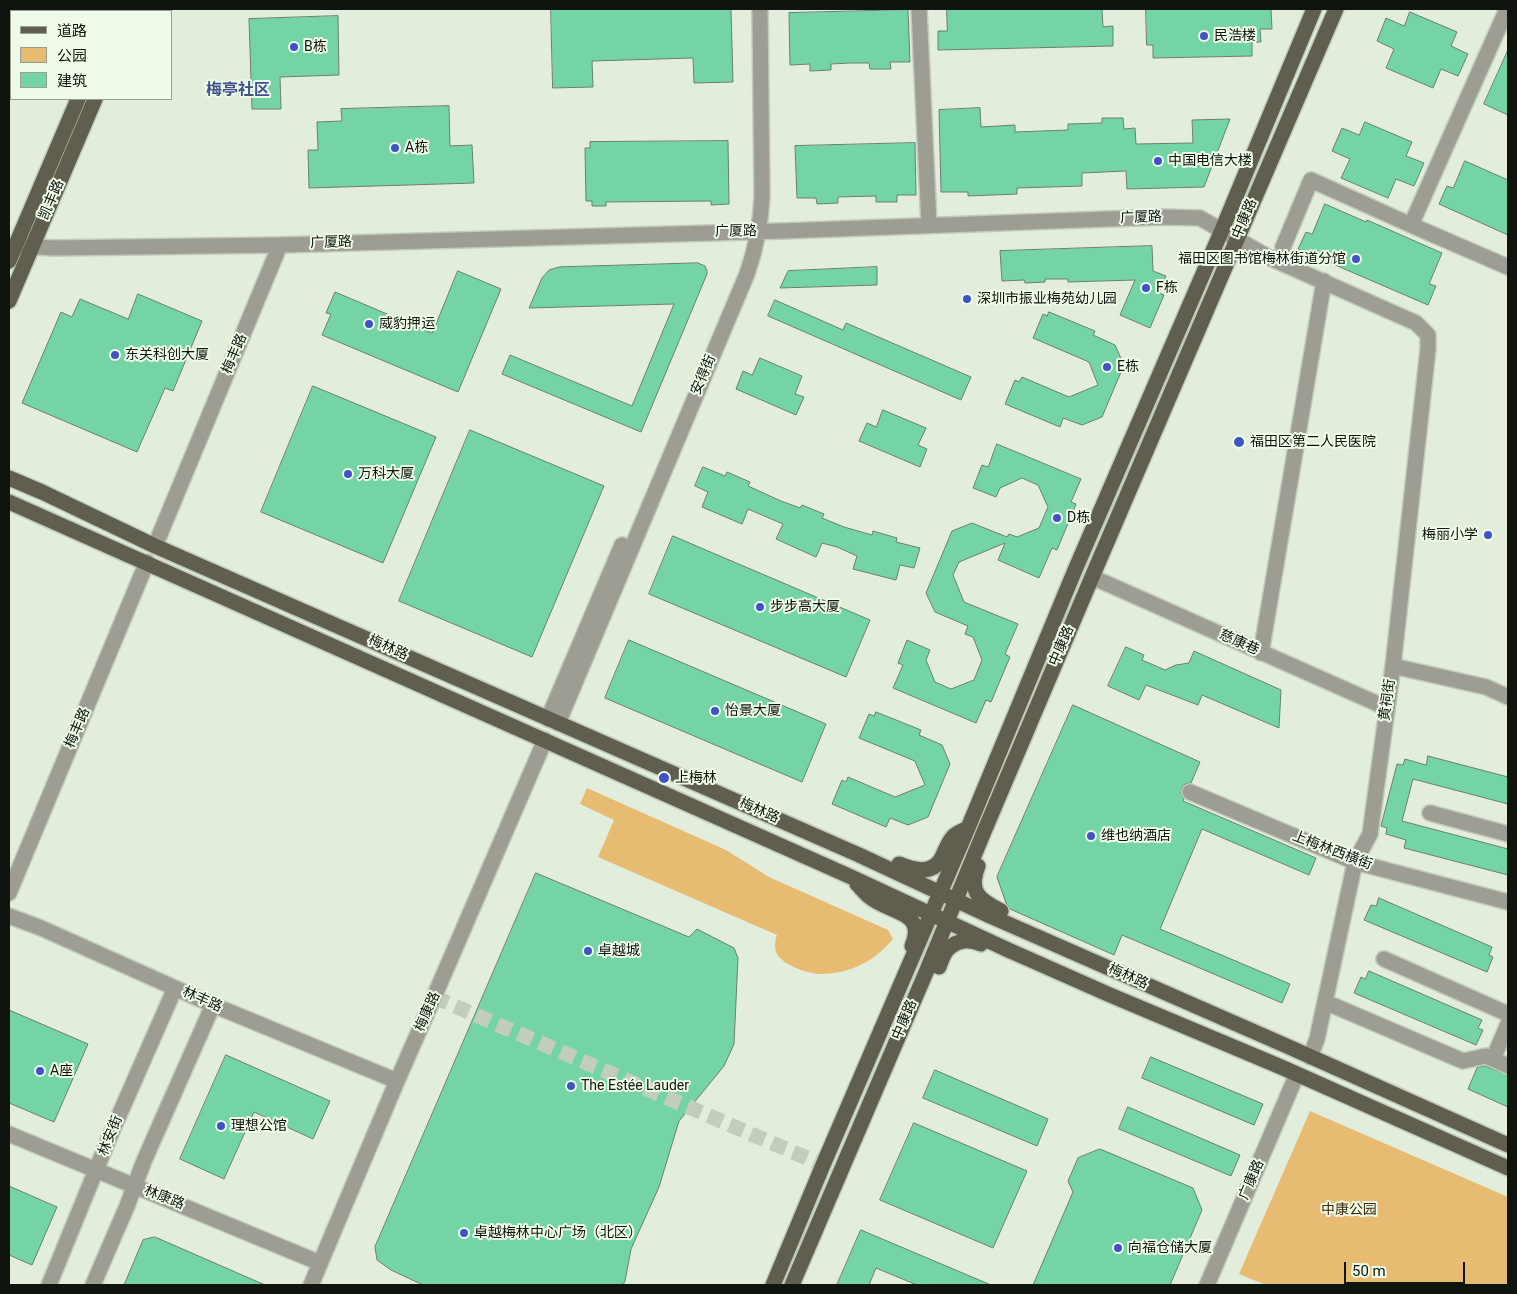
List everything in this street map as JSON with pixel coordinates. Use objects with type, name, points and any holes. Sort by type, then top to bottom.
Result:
[{"type":"main road","name":"中康路","points":[[773,1285],[902,985],[1075,570],[1222,230],[1314,9]]},
{"type":"main road","name":"中康路","points":[[792,1285],[948,921],[982,834],[1336,9]]},
{"type":"main road","name":"凯丰路","points":[[9,261],[78,100]]},
{"type":"main road","name":"凯丰路","points":[[9,300],[95,100]]},
{"type":"main road","points":[[9,471],[42,492]]},
{"type":"main road","name":"梅林路","points":[[9,478],[155,546],[859,855],[1015,927],[1508,1145]]},
{"type":"main road","name":"梅林路","points":[[9,502],[849,876],[1006,949],[1297,1074],[1508,1168]]},
{"type":"main road","points":[[859,855],[891,861],[913,870],[921,870],[936,865],[953,836],[968,828]]},
{"type":"main road","points":[[982,834],[983,851],[974,876],[975,888],[984,902],[1003,912],[1015,927]]},
{"type":"main road","points":[[849,876],[871,898],[907,916],[914,923],[916,938],[907,959],[902,985]]},
{"type":"main road","points":[[917,992],[933,979],[947,949],[954,944],[964,940],[972,940],[989,948],[1006,949]]},
{"type":"street","name":"安得街","points":[[553,721],[747,274],[754,251],[749,9]]},
{"type":"street","name":"安得街","points":[[754,232],[762,196],[760,9]]},
{"type":"street","points":[[919,9],[929,225]]},
{"type":"street","points":[[1411,225],[1507,9]]},
{"type":"street","points":[[1283,247],[1312,180],[1508,267]]},
{"type":"street","name":"广厦路","points":[[15,246],[54,248],[280,245],[754,232],[1180,217],[1200,218],[1270,258],[1416,323],[1428,335]]},
{"type":"street","name":"梅丰路","points":[[155,546],[280,245]]},
{"type":"street","points":[[1261,652],[1324,281]]},
{"type":"street","name":"黄祠街","points":[[1310,1057],[1317,1040],[1355,862],[1370,834],[1393,666],[1428,335]]},
{"type":"street","name":"梅丰路","points":[[9,893],[147,562]]},
{"type":"street","name":"慈康巷","points":[[1092,577],[1387,708]]},
{"type":"street","points":[[1393,666],[1486,687],[1508,697]]},
{"type":"street","name":"梅康路","points":[[311,1285],[545,740]]},
{"type":"street","name":"上梅林西横街","points":[[1190,792],[1355,862],[1508,902]]},
{"type":"street","points":[[1430,813],[1508,834]]},
{"type":"street","name":"林丰路","points":[[9,916],[41,928],[213,1005],[397,1081]]},
{"type":"street","points":[[1384,959],[1508,1014]]},
{"type":"street","name":"林安街","points":[[49,1285],[174,988]]},
{"type":"street","points":[[1325,1002],[1463,1061],[1486,1056],[1508,1066]]},
{"type":"street","points":[[93,1285],[148,1152],[213,1005]]},
{"type":"street","points":[[1493,1059],[1508,1024]]},
{"type":"street","name":"广康路","points":[[1208,1285],[1297,1074]]},
{"type":"street","name":"林康路","points":[[9,1134],[320,1263]]},
{"type":"green space","points":[[587,788],[726,850],[769,877],[888,930],[893,939],[872,959],[844,971],[817,974],[791,966],[777,954],[775,944],[777,935],[598,857],[614,820],[580,804]]},
{"type":"green space","name":"中康公园","points":[[1310,1111],[1508,1197],[1508,1285],[1266,1285],[1239,1274]]},
{"type":"building","points":[[551,9],[731,9],[733,82],[694,83],[693,58],[592,61],[593,87],[553,88]]},
{"type":"building","points":[[947,9],[1102,9],[1103,27],[1113,26],[1113,46],[938,50],[938,31],[947,31]]},
{"type":"building","name":"民浩楼","points":[[1146,9],[1271,9],[1272,29],[1260,29],[1261,42],[1252,42],[1252,56],[1153,58],[1153,45],[1147,45]]},
{"type":"building","points":[[908,10],[910,62],[890,62],[891,69],[870,69],[869,63],[850,63],[831,64],[831,70],[810,71],[810,64],[790,65],[789,13]]},
{"type":"building","points":[[1410,12],[1457,32],[1451,46],[1468,54],[1458,76],[1441,69],[1433,88],[1386,68],[1394,49],[1377,41],[1386,18],[1404,26]]},
{"type":"building","name":"B栋","points":[[338,16],[339,75],[280,77],[281,109],[252,109],[249,19]]},
{"type":"building","points":[[1508,50],[1508,115],[1484,104]]},
{"type":"building","name":"A栋","points":[[449,106],[450,146],[472,145],[474,183],[309,188],[308,150],[318,150],[317,122],[342,121],[341,109]]},
{"type":"building","points":[[980,108],[981,127],[1015,125],[1015,132],[1068,130],[1068,124],[1102,123],[1102,118],[1123,118],[1124,129],[1135,128],[1136,144],[1193,143],[1192,120],[1230,119],[1204,187],[1127,189],[1126,171],[1082,173],[1082,186],[1017,188],[1017,194],[968,196],[968,192],[941,192],[939,110]]},
{"type":"building","points":[[1365,122],[1412,142],[1406,156],[1424,163],[1414,186],[1396,179],[1388,198],[1341,178],[1350,159],[1332,151],[1342,128],[1359,135]]},
{"type":"building","points":[[728,141],[729,204],[711,205],[711,201],[606,202],[606,206],[592,206],[592,201],[586,201],[585,148],[590,148],[590,142]]},
{"type":"building","points":[[915,143],[916,195],[897,195],[897,202],[876,202],[876,196],[838,197],[838,203],[817,204],[816,198],[797,198],[795,146]]},
{"type":"building","points":[[1465,161],[1508,180],[1508,235],[1439,204],[1447,186],[1453,188]]},
{"type":"building","name":"福田区图书馆梅林街道分馆","points":[[1325,204],[1442,253],[1429,284],[1436,286],[1428,305],[1298,249],[1306,232],[1312,234]]},
{"type":"building","name":"F栋","points":[[1152,246],[1153,271],[1166,276],[1159,293],[1164,295],[1150,328],[1120,315],[1135,280],[1068,282],[1068,279],[1045,279],[1045,282],[1025,283],[1024,280],[1002,281],[1000,251]]},
{"type":"building","points":[[698,263],[705,266],[707,274],[641,432],[502,374],[510,355],[632,406],[674,304],[529,308],[542,278],[549,270],[559,267]]},
{"type":"building","points":[[877,267],[877,285],[780,288],[788,271]]},
{"type":"building","name":"威豹押运","points":[[458,271],[501,289],[458,392],[322,335],[331,314],[326,313],[335,292],[432,333]]},
{"type":"building","name":"东关科创大厦","points":[[138,294],[202,321],[173,391],[165,388],[137,452],[22,403],[61,312],[72,317],[80,299],[128,319]]},
{"type":"building","points":[[775,300],[843,330],[846,323],[971,377],[961,400],[768,316]]},
{"type":"building","name":"E栋","points":[[1049,312],[1095,331],[1093,335],[1115,345],[1124,365],[1102,417],[1082,425],[1063,418],[1060,427],[1005,404],[1015,380],[1019,382],[1022,377],[1069,397],[1098,385],[1089,362],[1033,338],[1043,314],[1047,316]]},
{"type":"building","points":[[760,358],[802,376],[795,394],[804,397],[796,415],[736,389],[743,371],[752,375]]},
{"type":"building","name":"万科大厦","points":[[313,386],[436,437],[383,563],[261,512]]},
{"type":"building","points":[[883,410],[926,428],[918,445],[927,449],[920,467],[859,441],[867,423],[876,427]]},
{"type":"building","points":[[470,430],[604,486],[532,657],[399,601]]},
{"type":"building","points":[[997,444],[1081,479],[1071,502],[1076,504],[1057,550],[1052,548],[1039,578],[998,560],[1005,543],[959,562],[953,575],[964,602],[1018,624],[1005,654],[1010,657],[991,702],[986,700],[976,723],[893,688],[903,665],[898,663],[907,640],[930,650],[926,660],[935,682],[951,689],[974,680],[982,660],[973,637],[965,634],[968,626],[935,612],[926,593],[952,531],[972,523],[1007,537],[1009,534],[1017,537],[1039,528],[1048,507],[1038,485],[1022,478],[1000,488],[996,497],[973,488],[982,465],[988,467]]},
{"type":"building","points":[[703,467],[725,476],[727,472],[750,482],[748,486],[800,508],[802,505],[824,514],[822,518],[844,527],[872,535],[873,531],[897,538],[896,542],[920,548],[914,568],[900,565],[896,580],[853,569],[857,556],[822,543],[816,557],[776,539],[783,524],[748,509],[742,524],[702,507],[708,492],[695,486]]},
{"type":"building","name":"步步高大厦","points":[[673,536],[870,620],[846,677],[649,594]]},
{"type":"building","name":"怡景大厦","points":[[629,640],[826,724],[802,782],[605,698]]},
{"type":"building","points":[[1126,647],[1144,655],[1142,660],[1165,670],[1176,665],[1189,663],[1194,651],[1281,690],[1279,728],[1202,695],[1198,705],[1146,685],[1139,700],[1108,686]]},
{"type":"building","name":"维也纳酒店","points":[[1073,705],[1200,762],[1191,783],[1185,784],[1182,788],[1183,801],[1316,858],[1309,875],[1202,829],[1160,929],[1290,984],[1282,1003],[1122,935],[1114,955],[1010,909],[997,877]]},
{"type":"building","points":[[876,712],[921,730],[919,735],[942,745],[950,764],[928,817],[908,825],[890,818],[886,827],[832,804],[842,780],[846,782],[848,777],[895,797],[925,785],[915,761],[859,738],[869,714],[874,716]]},
{"type":"building","points":[[1428,756],[1508,777],[1508,804],[1413,779],[1402,821],[1508,849],[1508,875],[1404,848],[1406,840],[1386,834],[1387,828],[1381,826],[1397,764],[1403,765],[1405,759],[1426,765]]},
{"type":"building","points":[[536,873],[689,937],[697,929],[734,948],[738,958],[734,1044],[724,1066],[679,1121],[659,1187],[631,1249],[623,1285],[423,1285],[391,1270],[377,1260],[375,1247]]},
{"type":"building","points":[[1379,898],[1492,947],[1489,955],[1493,957],[1487,972],[1364,920],[1371,905],[1376,906]]},
{"type":"building","points":[[1369,971],[1482,1020],[1478,1028],[1483,1030],[1476,1045],[1354,993],[1361,977],[1365,979]]},
{"type":"building","name":"A座","points":[[9,1010],[88,1044],[54,1122],[9,1103]]},
{"type":"building","name":"理想公馆","points":[[226,1055],[330,1101],[313,1139],[254,1112],[224,1179],[180,1159]]},
{"type":"building","points":[[1151,1057],[1263,1104],[1254,1125],[1142,1078]]},
{"type":"building","points":[[1485,1066],[1508,1075],[1508,1107],[1468,1089],[1477,1068]]},
{"type":"building","points":[[935,1070],[1048,1119],[1037,1146],[923,1098]]},
{"type":"building","points":[[1128,1107],[1240,1155],[1231,1176],[1119,1129]]},
{"type":"building","points":[[914,1123],[1027,1171],[993,1248],[880,1200]]},
{"type":"building","name":"向福仓储大厦","points":[[1100,1149],[1193,1188],[1202,1210],[1170,1285],[1033,1285],[1073,1192],[1068,1181],[1078,1158]]},
{"type":"building","points":[[9,1186],[57,1207],[32,1265],[9,1255]]},
{"type":"building","points":[[861,1230],[991,1285],[917,1285],[876,1268],[869,1285],[837,1285]]},
{"type":"building","points":[[155,1237],[265,1285],[124,1285],[143,1240]]},
{"type":"tunnel","points":[[434,997],[823,1165]]},
{"type":"place","name":"民浩楼","points":[[1204,36]]},
{"type":"place","name":"B栋","points":[[294,47]]},
{"type":"place","name":"A栋","points":[[395,148]]},
{"type":"place","name":"中国电信大楼","points":[[1158,161]]},
{"type":"place","name":"福田区图书馆梅林街道分馆","points":[[1356,259]]},
{"type":"place","name":"F栋","points":[[1146,288]]},
{"type":"place","name":"深圳市振业梅苑幼儿园","points":[[967,299]]},
{"type":"place","name":"威豹押运","points":[[369,324]]},
{"type":"place","name":"东关科创大厦","points":[[115,355]]},
{"type":"place","name":"E栋","points":[[1107,367]]},
{"type":"place","name":"福田区第二人民医院","points":[[1239,442]]},
{"type":"place","name":"万科大厦","points":[[348,474]]},
{"type":"place","name":"D栋","points":[[1057,518]]},
{"type":"place","name":"梅丽小学","points":[[1488,535]]},
{"type":"place","name":"步步高大厦","points":[[760,607]]},
{"type":"place","name":"怡景大厦","points":[[715,711]]},
{"type":"place","name":"上梅林","points":[[664,778]]},
{"type":"place","name":"维也纳酒店","points":[[1091,836]]},
{"type":"place","name":"卓越城","points":[[588,951]]},
{"type":"place","name":"A座","points":[[40,1071]]},
{"type":"place","name":"The Estée Lauder","points":[[571,1086]]},
{"type":"place","name":"理想公馆","points":[[221,1126]]},
{"type":"place","name":"卓越梅林中心广场（北区）","points":[[464,1233]]},
{"type":"place","name":"向福仓储大厦","points":[[1118,1248]]},
{"type":"district","name":"梅亭社区","points":[[238,91]]}]
